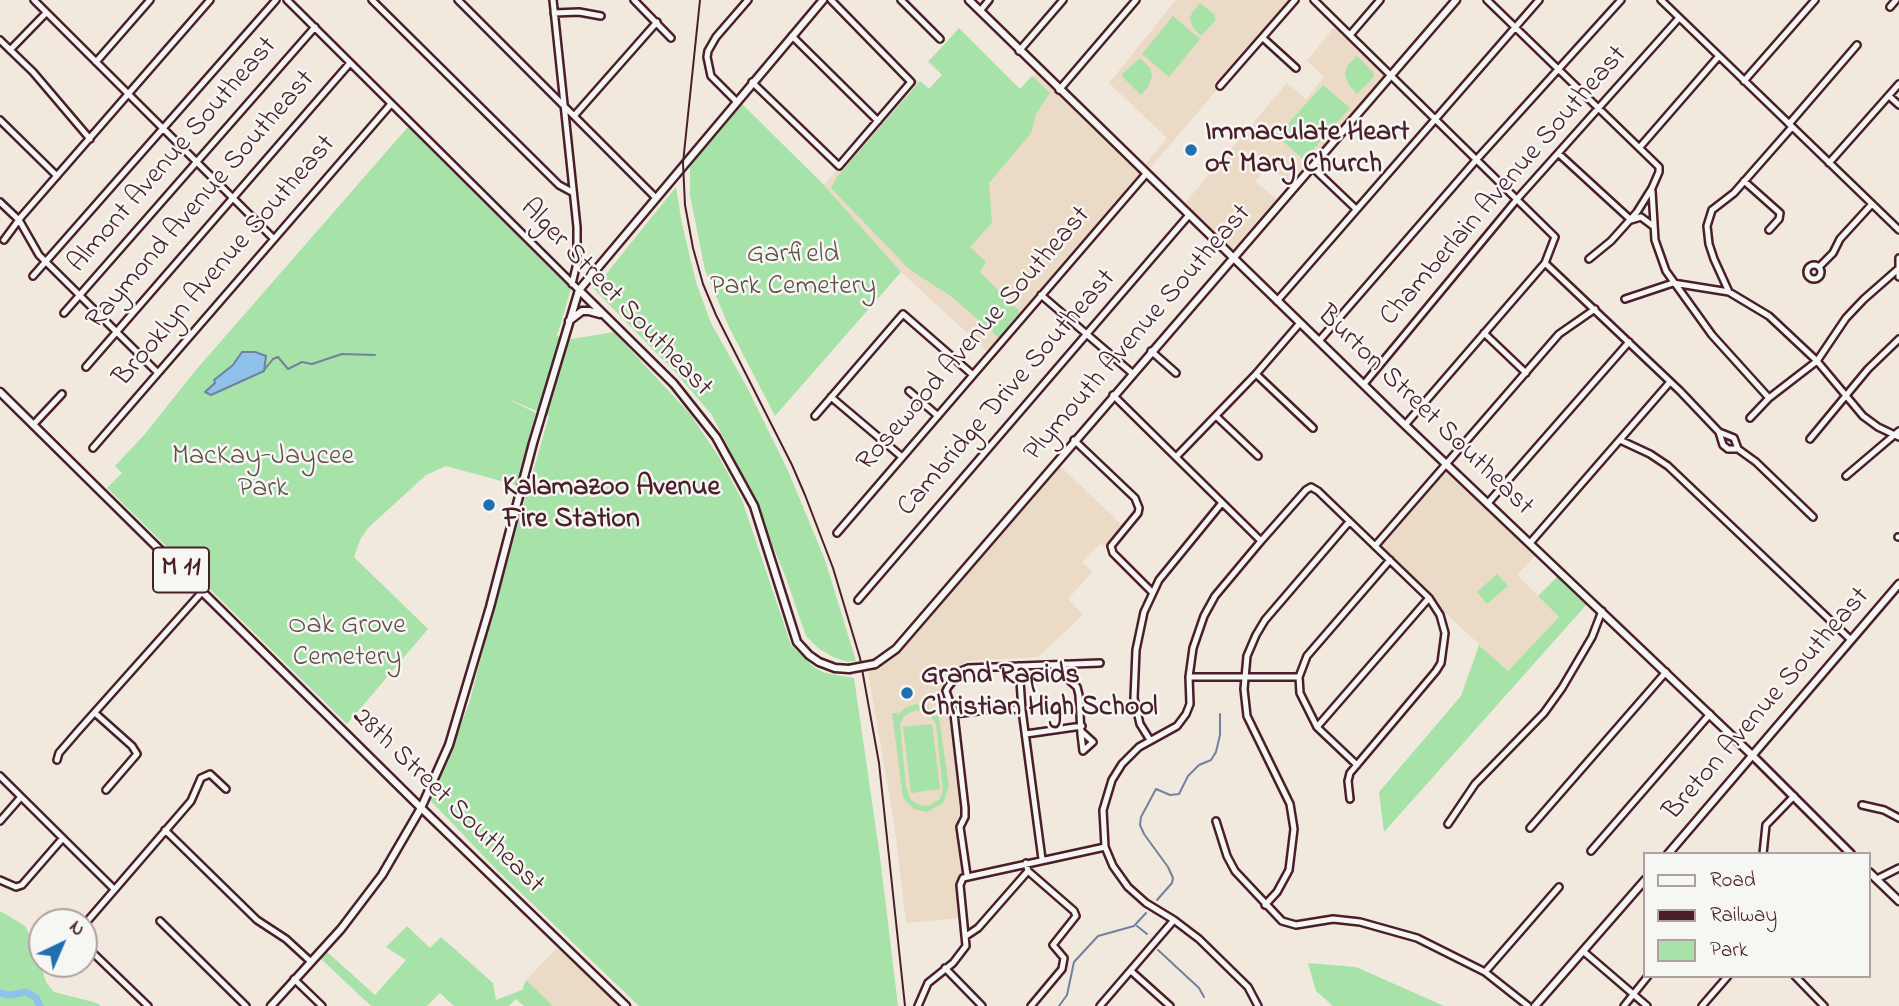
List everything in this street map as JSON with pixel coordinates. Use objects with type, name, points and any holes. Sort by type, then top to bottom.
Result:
[{"type":"main road","points":[[271,1006],[346,923],[379,880],[421,808],[449,746],[533,443],[579,290],[822,0]]},
{"type":"main road","name":"Burton Street Southeast","points":[[969,0],[1405,425],[1753,755],[1849,852]]},
{"type":"main road","name":"Plymouth Avenue Southeast","points":[[839,669],[875,664],[896,649],[1456,0]]},
{"type":"main road","name":"Alger Street Southeast","points":[[579,290],[674,384],[716,437],[754,506],[797,642],[815,659],[839,669]]},
{"type":"main road","points":[[568,322],[585,311],[605,316]]},
{"type":"main road","name":"28th Street Southeast","points":[[0,391],[421,808],[626,1006]]},
{"type":"main road","name":"Breton Avenue Southeast","points":[[1671,852],[1899,584]]},
{"type":"main road","points":[[1871,874],[1899,901]]},
{"type":"main road","points":[[1535,1006],[1644,881]]},
{"type":"street","points":[[34,0],[274,239]]},
{"type":"street","points":[[96,62],[150,0]]},
{"type":"street","points":[[4,240],[211,0]]},
{"type":"street","points":[[33,276],[276,0]]},
{"type":"street","name":"Alger Street Southeast","points":[[287,0],[579,290]]},
{"type":"street","points":[[372,0],[559,185],[572,192]]},
{"type":"street","points":[[458,0],[655,197]]},
{"type":"street","points":[[553,0],[578,245],[576,276],[572,284]]},
{"type":"street","points":[[634,0],[671,38]]},
{"type":"street","points":[[736,101],[711,76],[707,64],[708,51],[716,37],[748,0]]},
{"type":"street","points":[[752,82],[839,166],[911,80],[831,0]]},
{"type":"street","points":[[901,0],[940,39]]},
{"type":"street","points":[[980,11],[989,0]]},
{"type":"street","points":[[1019,51],[1063,0]]},
{"type":"street","points":[[1059,90],[1136,0]]},
{"type":"street","points":[[1225,85],[1295,0]]},
{"type":"street","points":[[1314,0],[1555,237],[1545,263],[1405,425]]},
{"type":"street","points":[[1350,35],[1380,0]]},
{"type":"street","points":[[1487,0],[1659,167],[1652,188],[1631,220],[1611,242],[1589,259]]},
{"type":"street","points":[[1277,301],[1539,0]]},
{"type":"street","points":[[1319,341],[1621,0]]},
{"type":"street","points":[[1661,0],[1899,230]]},
{"type":"street","points":[[1744,81],[1815,0]]},
{"type":"street","points":[[1890,7],[1896,0]]},
{"type":"street","points":[[554,13],[579,12],[601,16]]},
{"type":"street","points":[[10,50],[46,13]]},
{"type":"street","name":"Chamberlain Avenue Southeast","points":[[1364,384],[1518,198],[1679,18]]},
{"type":"street","points":[[574,116],[657,22]]},
{"type":"street","name":"Almont Avenue Southeast","points":[[64,313],[315,27]]},
{"type":"street","points":[[792,36],[878,121]]},
{"type":"street","points":[[1263,38],[1296,68]]},
{"type":"street","points":[[0,40],[40,80],[90,139]]},
{"type":"street","points":[[1729,292],[1714,259],[1707,226],[1712,210],[1734,193],[1857,45]]},
{"type":"street","points":[[1640,147],[1719,56]]},
{"type":"street","name":"Raymond Avenue Southeast","points":[[86,367],[350,63]]},
{"type":"street","points":[[1829,163],[1899,84]]},
{"type":"street","points":[[1889,96],[1899,106]]},
{"type":"street","name":"Brooklyn Avenue Southeast","points":[[93,448],[391,104]]},
{"type":"street","points":[[0,120],[57,176]]},
{"type":"street","points":[[1559,154],[1631,220]]},
{"type":"street","points":[[1312,167],[1356,209]]},
{"type":"street","name":"Rosewood Avenue Southeast","points":[[837,533],[1146,174]]},
{"type":"street","points":[[1744,181],[1780,214],[1769,230]]},
{"type":"street","points":[[1652,188],[1653,226],[1659,254],[1673,283],[1712,335],[1769,398]]},
{"type":"street","points":[[0,202],[19,220],[35,249],[46,262],[158,373]]},
{"type":"street","points":[[1819,267],[1872,204]]},
{"type":"street","name":"Cambridge Drive Southeast","points":[[858,600],[1189,215]]},
{"type":"street","points":[[1631,220],[1641,217],[1653,226]]},
{"type":"street","points":[[1750,418],[1769,398],[1817,361],[1846,318],[1864,299],[1898,274],[1899,258]]},
{"type":"street","points":[[1545,263],[1719,432],[1734,438],[1738,449],[1756,462],[1813,517]]},
{"type":"street","points":[[1625,299],[1673,283],[1729,292],[1769,316],[1817,361],[1846,397],[1873,424],[1898,435],[1846,476]]},
{"type":"street","points":[[1041,295],[1132,373]]},
{"type":"street","points":[[1375,546],[1559,334],[1595,309]]},
{"type":"street","points":[[815,416],[903,314],[973,375]]},
{"type":"street","points":[[1176,457],[1256,374],[1300,323]]},
{"type":"street","points":[[1484,333],[1526,373]]},
{"type":"street","points":[[1810,439],[1881,355],[1899,339]]},
{"type":"street","points":[[1488,503],[1629,342]]},
{"type":"street","points":[[1151,351],[1176,373]]},
{"type":"street","points":[[1256,374],[1313,428]]},
{"type":"street","points":[[1530,543],[1670,382]]},
{"type":"street","points":[[909,391],[938,416]]},
{"type":"street","points":[[33,425],[62,394]]},
{"type":"street","points":[[1113,395],[1261,541]]},
{"type":"street","points":[[831,397],[902,457]]},
{"type":"street","points":[[1216,416],[1258,456]]},
{"type":"street","points":[[1719,432],[1723,445],[1728,449],[1738,449]]},
{"type":"street","points":[[1074,440],[1135,498],[1138,513],[1111,546],[1113,553],[1152,592]]},
{"type":"street","points":[[1620,440],[1668,466],[1851,640]]},
{"type":"street","points":[[1258,1006],[1239,977],[1199,939],[1146,903],[1128,887],[1113,866],[1105,846],[1103,810],[1112,780],[1130,755],[1183,720],[1189,704],[1193,648],[1204,616],[1225,583],[1311,487],[1429,598],[1443,624],[1445,643],[1441,663],[1357,765],[1348,781],[1350,799]]},
{"type":"street","points":[[1150,740],[1140,724],[1134,698],[1137,640],[1144,612],[1152,592],[1186,545],[1221,504]]},
{"type":"street","points":[[1265,905],[1277,892],[1289,870],[1294,829],[1290,804],[1247,716],[1244,676],[1251,645],[1265,620],[1349,522]]},
{"type":"street","points":[[1357,765],[1317,727],[1300,693],[1299,677],[1307,656],[1390,560]]},
{"type":"street","points":[[57,760],[60,753],[202,592]]},
{"type":"street","points":[[1317,727],[1429,598]]},
{"type":"street","points":[[1448,824],[1475,783],[1544,713],[1592,637],[1602,611]]},
{"type":"street","points":[[967,875],[960,827],[965,817],[965,808],[954,713],[946,691],[964,669],[1100,663]]},
{"type":"street","points":[[1026,734],[1081,729],[1079,695],[1077,687],[1069,680],[1066,664]]},
{"type":"street","points":[[1019,666],[1041,859]]},
{"type":"street","points":[[1530,828],[1666,672]]},
{"type":"street","points":[[1189,677],[1299,677]]},
{"type":"street","points":[[954,713],[1002,708],[1022,709]]},
{"type":"street","points":[[95,713],[132,746],[137,754],[106,790]]},
{"type":"street","points":[[1591,851],[1710,715]]},
{"type":"street","points":[[98,908],[191,801],[201,778],[210,774],[226,789]]},
{"type":"street","points":[[0,776],[114,889]]},
{"type":"street","points":[[1763,852],[1766,825],[1794,796]]},
{"type":"street","points":[[0,821],[21,797]]},
{"type":"street","points":[[1863,805],[1884,810],[1899,818]]},
{"type":"street","points":[[1216,821],[1227,856],[1235,871],[1265,905],[1288,924],[1333,919],[1360,922],[1425,941],[1485,972],[1528,1006]]},
{"type":"street","points":[[165,830],[257,920],[286,939],[310,961]]},
{"type":"street","points":[[0,880],[16,887],[22,885],[62,839]]},
{"type":"street","points":[[918,1006],[925,987],[962,954],[966,946],[960,881],[967,875],[1105,846]]},
{"type":"street","points":[[1026,863],[1028,871],[1074,911],[1076,916],[1053,945],[1064,958],[1062,970],[1031,1006]]},
{"type":"street","points":[[1877,880],[1899,868]]},
{"type":"street","points":[[966,936],[978,928],[1028,871]]},
{"type":"street","points":[[1485,972],[1559,887]]},
{"type":"street","points":[[1100,1006],[1174,920]]},
{"type":"street","points":[[160,921],[246,1006]]},
{"type":"street","points":[[1583,951],[1647,1006]]},
{"type":"street","points":[[98,958],[148,1006]]},
{"type":"street","points":[[945,968],[982,1006]]},
{"type":"street","points":[[1131,971],[1170,1006]]},
{"type":"street","points":[[1624,1006],[1647,978]]},
{"type":"street","points":[[1702,1006],[1726,978]]},
{"type":"street","points":[[1797,978],[1824,1006]]},
{"type":"street","points":[[294,979],[322,1006]]},
{"type":"shaded area","points":[[1176,0],[1290,0],[1226,75],[1214,82],[1216,91],[1149,169],[1145,165],[1167,138],[1109,83]]},
{"type":"shaded area","points":[[1336,25],[1386,74],[1290,184],[1269,166],[1255,181],[1277,200],[1232,249],[1184,204],[1287,83],[1306,99],[1324,77],[1307,61]]},
{"type":"shaded area","points":[[960,30],[1020,90],[1036,73],[1141,174],[988,352],[901,272],[824,185],[915,79],[927,90],[942,75],[927,62]]},
{"type":"shaded area","name":"Grand Rapids Christian High School","points":[[1058,464],[1122,525],[1104,546],[1101,543],[1082,562],[1092,572],[1068,599],[1083,615],[1038,657],[966,661],[943,688],[948,705],[963,813],[956,823],[963,871],[956,883],[960,918],[906,923],[894,822],[868,673],[892,660]]},
{"type":"shaded area","points":[[1446,468],[1537,554],[1517,575],[1559,617],[1508,671],[1441,609],[1434,598],[1380,546]]},
{"type":"shaded area","points":[[559,946],[622,1006],[553,1006],[526,980]]},
{"type":"green space","points":[[1200,3],[1215,15],[1215,21],[1201,36],[1193,28],[1190,18]]},
{"type":"green space","points":[[1173,16],[1200,39],[1169,77],[1142,54]]},
{"type":"green space","points":[[959,28],[1020,89],[1032,76],[1050,93],[1036,114],[1031,133],[989,183],[992,223],[970,247],[986,262],[980,272],[1020,312],[999,338],[952,297],[909,269],[831,188],[837,177],[920,81],[929,89],[942,75],[929,61]]},
{"type":"green space","points":[[1357,56],[1373,72],[1374,77],[1357,94],[1345,75],[1347,66]]},
{"type":"green space","points":[[1140,58],[1150,68],[1152,76],[1141,95],[1121,75]]},
{"type":"green space","points":[[1323,85],[1350,108],[1304,160],[1277,136]]},
{"type":"green space","name":"Garfield Park Cemetery","points":[[741,103],[824,185],[901,272],[775,416],[729,327],[705,270],[690,195],[690,164]]},
{"type":"green space","points":[[408,127],[571,289],[557,336],[572,339],[614,332],[690,414],[719,457],[742,500],[791,645],[815,668],[825,673],[854,678],[898,1006],[639,1006],[494,867],[430,800],[469,704],[549,416],[506,398],[536,413],[516,485],[446,466],[426,475],[368,528],[360,540],[354,557],[428,629],[347,724],[107,488],[122,473],[115,466]]},
{"type":"green space","points":[[676,187],[696,282],[711,323],[748,389],[789,473],[825,560],[856,661],[848,662],[833,657],[818,648],[806,636],[752,495],[712,415],[677,374],[594,289]]},
{"type":"green space","points":[[1497,574],[1508,586],[1487,604],[1477,592]]},
{"type":"green space","points":[[1559,575],[1588,603],[1384,832],[1379,792],[1461,696],[1479,645],[1508,671],[1559,617],[1538,596]]},
{"type":"green space","points":[[916,704],[932,709],[939,718],[949,786],[943,803],[927,812],[914,809],[903,798],[892,713],[898,715],[905,708]],"holes":[[[916,710],[928,713],[936,724],[943,791],[939,800],[928,806],[911,800],[906,787],[900,724],[904,716]]]},
{"type":"green space","points":[[932,724],[940,789],[911,793],[903,727]]},
{"type":"green space","points":[[0,911],[25,926],[28,932],[28,978],[45,978],[54,992],[101,1006],[0,1006]]},
{"type":"green space","points":[[407,926],[430,948],[441,937],[493,983],[496,1000],[522,990],[526,980],[553,1006],[524,1006],[516,999],[509,1006],[454,1006],[440,993],[427,1006],[371,1006],[319,957],[325,950],[375,995],[406,960],[386,947]]},
{"type":"green space","points":[[1308,963],[1356,967],[1444,1006],[1333,1006],[1316,991]]},
{"type":"water","points":[[242,352],[255,352],[266,356],[264,371],[211,395],[205,392],[215,383],[214,380],[233,365]]},
{"type":"waterway","points":[[265,369],[278,357],[288,369],[302,362],[312,364],[342,354],[375,355]]},
{"type":"waterway","points":[[1157,900],[1172,883],[1173,878],[1144,834],[1140,825],[1141,817],[1156,789],[1170,795],[1179,794],[1188,776],[1199,765],[1211,760],[1220,735],[1220,714]]},
{"type":"waterway","points":[[1059,1006],[1067,995],[1074,962],[1098,936],[1134,926],[1146,913]]},
{"type":"waterway","points":[[1137,926],[1147,934]]},
{"type":"waterway","points":[[1158,950],[1199,988],[1204,997]]},
{"type":"waterway","points":[[0,993],[10,995],[26,992],[36,998],[40,1006]]},
{"type":"railway","points":[[700,0],[683,163],[685,205],[693,248],[703,284],[716,315],[805,495],[833,568],[860,658],[879,763],[905,1006]]},
{"type":"place","name":"Immaculate Heart of Mary Church","points":[[1191,150]]},
{"type":"place","name":"Kalamazoo Avenue Fire Station","points":[[489,505]]},
{"type":"place","name":"Grand Rapids Christian High School","points":[[907,693]]},
{"type":"park label","name":"MacKay-Jaycee Park","points":[[263,474]]},
{"type":"park label","name":"Oak Grove Cemetery","points":[[347,643]]}]
